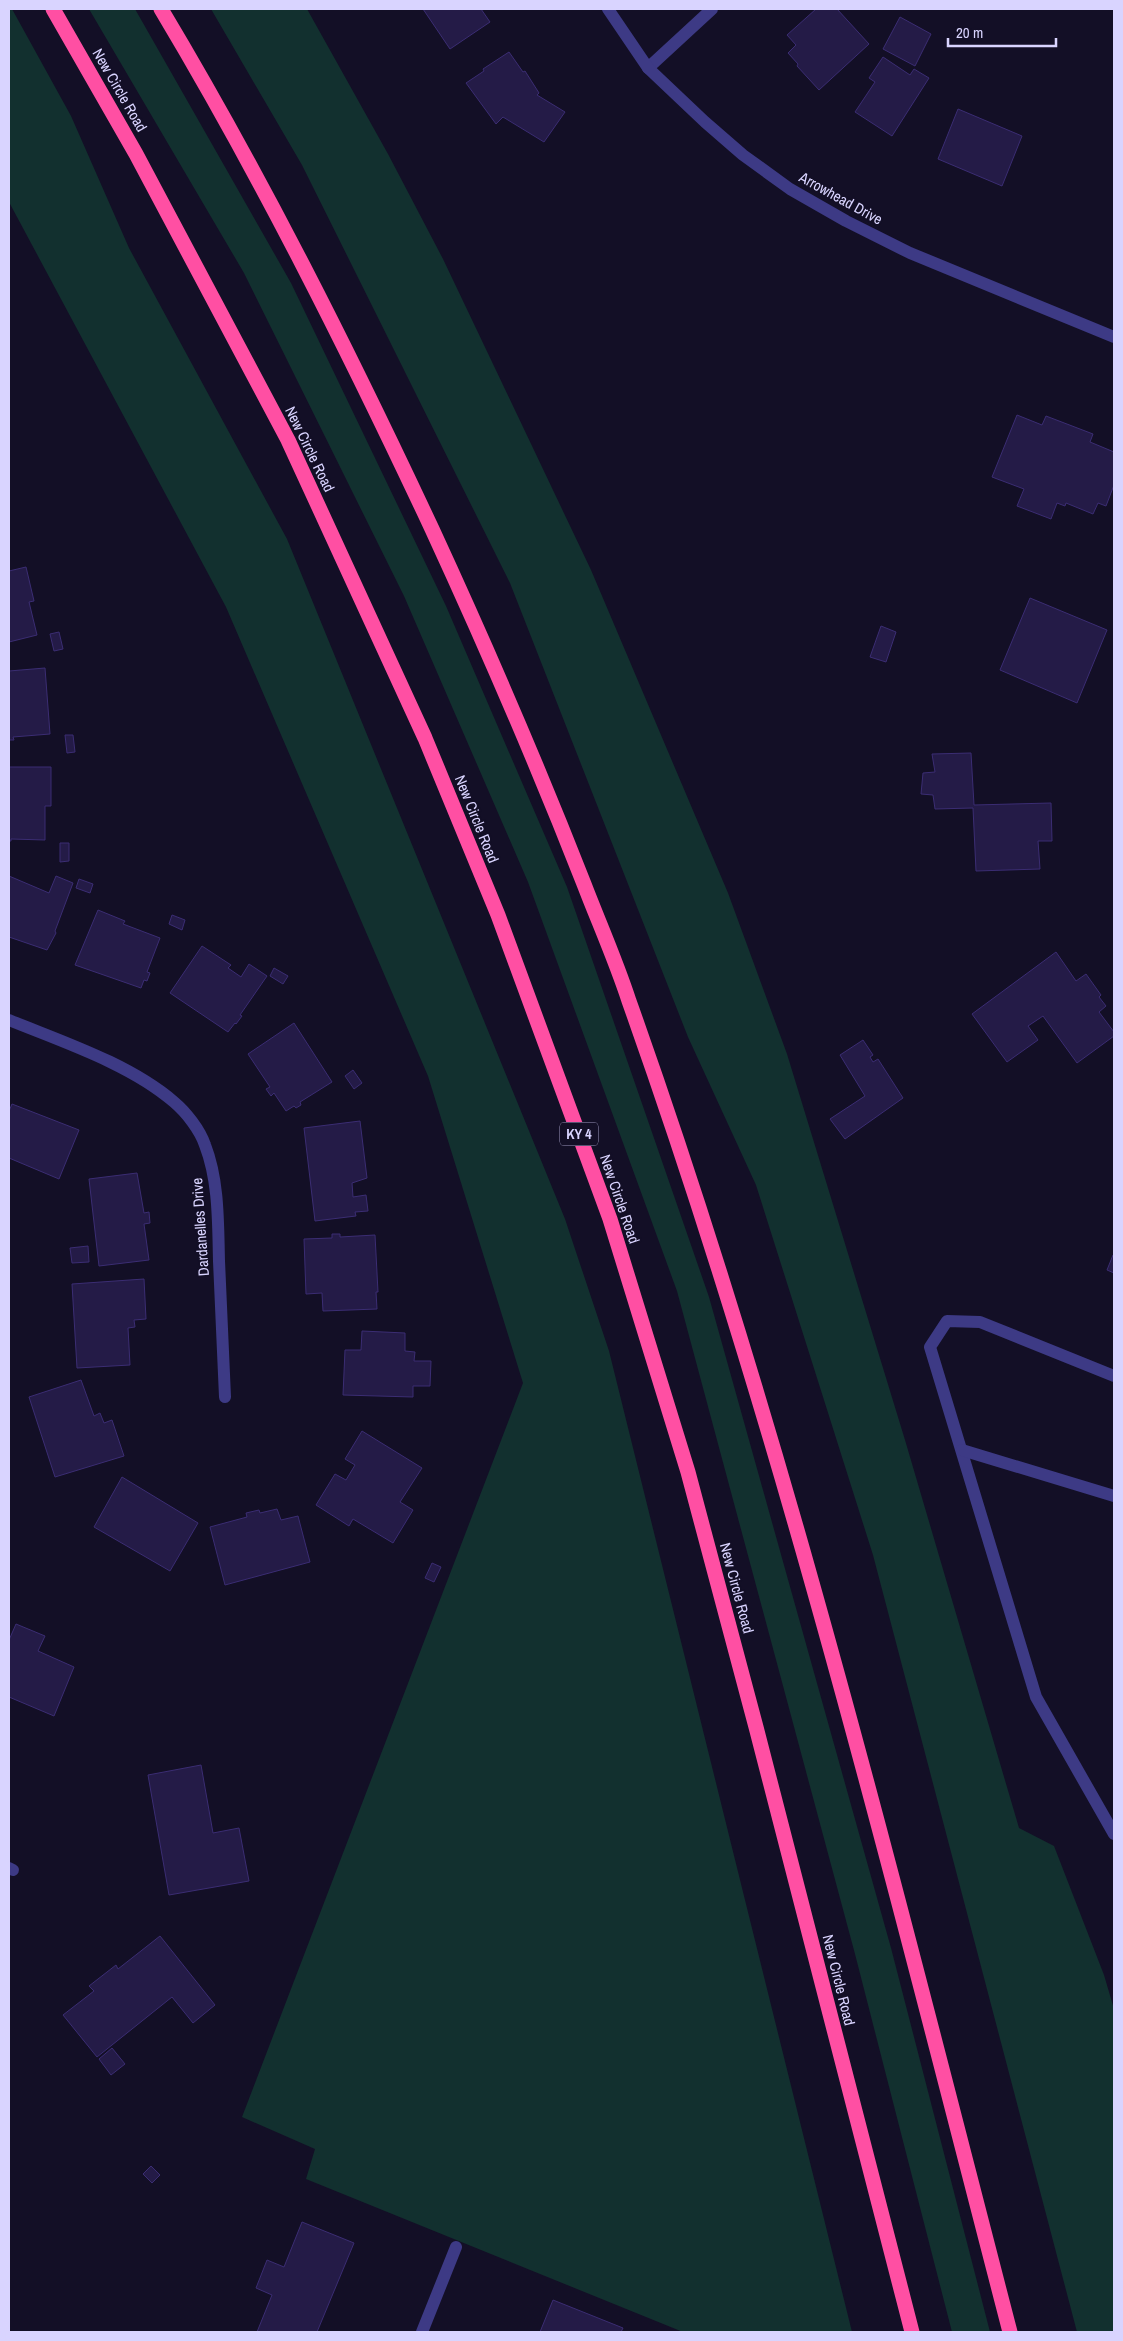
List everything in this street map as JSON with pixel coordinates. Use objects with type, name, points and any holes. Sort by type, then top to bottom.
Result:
[{"type":"highway","name":"New Circle Road","points":[[52,9],[136,154],[288,440],[425,738],[505,933],[610,1219],[688,1472],[756,1727],[912,2332]]},
{"type":"highway","points":[[161,9],[253,171],[373,402],[483,638],[555,809],[628,997],[738,1327],[839,1675],[1010,2332]]},
{"type":"street","name":"Arrowhead Drive","points":[[608,9],[648,68],[743,155],[790,189],[846,221],[910,253],[1114,337]]},
{"type":"street","points":[[648,68],[712,9]]},
{"type":"street","name":"Dardanelles Drive","points":[[9,1020],[89,1052],[153,1087],[175,1103],[191,1122],[205,1144],[214,1176],[218,1213],[224,1397]]},
{"type":"street","points":[[1114,1376],[980,1322],[947,1321],[930,1347],[1036,1697],[1114,1834]]},
{"type":"street","points":[[962,1450],[1114,1496]]},
{"type":"street","points":[[422,2332],[456,2246]]},
{"type":"green space","points":[[9,9],[12,9],[71,116],[129,248],[287,539],[565,1219],[609,1351],[852,2332],[683,2332],[306,2179],[315,2149],[242,2117],[523,1383],[428,1076],[226,607],[9,202]]},
{"type":"green space","points":[[89,9],[135,9],[291,283],[446,606],[567,887],[709,1297],[891,1948],[990,2332],[952,2332],[855,1954],[677,1291],[528,882],[404,596],[244,273]]},
{"type":"green space","points":[[211,9],[307,9],[388,154],[443,259],[591,570],[728,893],[787,1054],[905,1440],[1019,1828],[1054,1846],[1104,1975],[1114,2009],[1114,2332],[1077,2332],[873,1555],[756,1185],[688,1037],[510,583],[302,165]]},
{"type":"building","points":[[423,9],[481,9],[490,22],[450,49]]},
{"type":"building","points":[[816,9],[837,9],[869,44],[819,90],[788,53],[796,45],[787,35]]},
{"type":"building","points":[[900,17],[931,34],[915,66],[883,49]]},
{"type":"building","points":[[509,52],[523,72],[525,71],[539,93],[537,95],[565,112],[544,142],[503,117],[496,124],[466,83]]},
{"type":"building","points":[[883,57],[910,75],[914,69],[929,78],[892,136],[855,112],[875,82],[869,78]]},
{"type":"building","points":[[958,109],[1022,136],[1002,186],[938,159]]},
{"type":"building","points":[[1017,415],[1042,425],[1046,416],[1093,434],[1090,442],[1114,452],[1114,485],[1106,506],[1098,503],[1093,514],[1066,503],[1065,506],[1057,503],[1051,519],[1017,506],[1024,489],[992,477]]},
{"type":"building","points":[[26,567],[34,601],[29,602],[37,635],[9,642],[9,571]]},
{"type":"building","points":[[1030,598],[1107,630],[1077,703],[1000,670]]},
{"type":"building","points":[[881,626],[896,632],[886,662],[870,657]]},
{"type":"building","points":[[59,632],[63,649],[54,651],[50,634]]},
{"type":"building","points":[[45,668],[50,734],[13,737],[14,740],[9,740],[9,671]]},
{"type":"building","points":[[65,735],[73,735],[75,752],[67,753]]},
{"type":"building","points":[[971,753],[974,805],[1051,803],[1052,841],[1038,841],[1040,869],[976,871],[973,808],[935,809],[933,795],[921,794],[923,773],[935,772],[932,754]]},
{"type":"building","points":[[9,767],[51,767],[51,806],[45,806],[45,840],[11,839],[9,841]]},
{"type":"building","points":[[60,843],[69,843],[69,861],[60,862]]},
{"type":"building","points":[[9,876],[49,893],[56,876],[73,883],[55,931],[56,933],[47,950],[9,937]]},
{"type":"building","points":[[79,879],[93,884],[90,893],[76,888]]},
{"type":"building","points":[[98,910],[125,921],[123,924],[160,938],[147,972],[150,973],[147,981],[144,980],[141,988],[75,965]]},
{"type":"building","points":[[172,915],[185,920],[182,930],[169,924]]},
{"type":"building","points":[[202,946],[231,965],[228,968],[241,977],[249,964],[267,976],[240,1015],[242,1016],[228,1032],[170,993]]},
{"type":"building","points":[[1056,952],[1076,981],[1086,974],[1101,995],[1099,997],[1106,1006],[1099,1012],[1114,1032],[1114,1036],[1077,1063],[1043,1016],[1028,1026],[1038,1040],[1007,1062],[972,1014]]},
{"type":"building","points":[[274,968],[288,976],[283,984],[270,976]]},
{"type":"building","points":[[294,1023],[332,1082],[300,1102],[301,1105],[296,1108],[294,1106],[286,1111],[274,1093],[271,1096],[266,1089],[270,1087],[248,1054]]},
{"type":"building","points":[[863,1040],[873,1055],[870,1057],[873,1062],[878,1059],[903,1098],[845,1139],[830,1119],[865,1096],[840,1055]]},
{"type":"building","points":[[353,1070],[362,1083],[354,1089],[345,1076]]},
{"type":"building","points":[[12,1104],[79,1130],[59,1179],[9,1158],[9,1111]]},
{"type":"building","points":[[360,1121],[367,1178],[352,1183],[353,1197],[366,1195],[368,1211],[355,1212],[356,1216],[315,1221],[304,1128]]},
{"type":"building","points":[[137,1173],[144,1213],[149,1212],[150,1223],[144,1224],[149,1260],[99,1266],[89,1179]]},
{"type":"building","points":[[332,1234],[340,1234],[340,1237],[375,1235],[377,1309],[323,1311],[322,1293],[306,1294],[304,1239],[332,1238]]},
{"type":"building","points":[[88,1246],[89,1262],[72,1263],[70,1248]]},
{"type":"building","points":[[1114,1256],[1114,1273],[1107,1270]]},
{"type":"building","points":[[144,1279],[146,1319],[134,1320],[135,1327],[128,1328],[130,1365],[77,1368],[72,1284]]},
{"type":"building","points":[[362,1331],[405,1333],[405,1351],[415,1352],[414,1361],[431,1361],[430,1386],[413,1386],[413,1397],[343,1395],[345,1350],[361,1350]]},
{"type":"building","points":[[81,1380],[94,1416],[100,1413],[104,1423],[112,1420],[124,1456],[55,1477],[29,1397]]},
{"type":"building","points":[[362,1431],[422,1468],[400,1502],[413,1510],[393,1543],[353,1519],[349,1526],[316,1505],[335,1474],[346,1480],[355,1465],[345,1459]]},
{"type":"building","points":[[122,1477],[198,1523],[170,1571],[94,1527]]},
{"type":"building","points":[[277,1509],[281,1520],[298,1516],[310,1562],[225,1585],[210,1527],[247,1517],[246,1513],[259,1510],[260,1513]]},
{"type":"building","points":[[432,1563],[441,1567],[434,1582],[425,1578]]},
{"type":"building","points":[[16,1624],[45,1636],[38,1651],[74,1667],[54,1716],[9,1697],[9,1640]]},
{"type":"building","points":[[201,1765],[213,1833],[239,1828],[249,1881],[169,1895],[148,1775]]},
{"type":"building","points":[[160,1936],[215,2005],[193,2023],[172,1997],[97,2057],[63,2015],[94,1991],[89,1986],[116,1965],[118,1969]]},
{"type":"building","points":[[112,2048],[125,2064],[111,2075],[99,2059]]},
{"type":"building","points":[[151,2166],[160,2175],[152,2183],[143,2174]]},
{"type":"building","points":[[302,2222],[354,2243],[317,2332],[257,2332],[272,2295],[256,2288],[267,2260],[284,2267]]},
{"type":"building","points":[[553,2300],[623,2328],[621,2332],[540,2332]]}]
